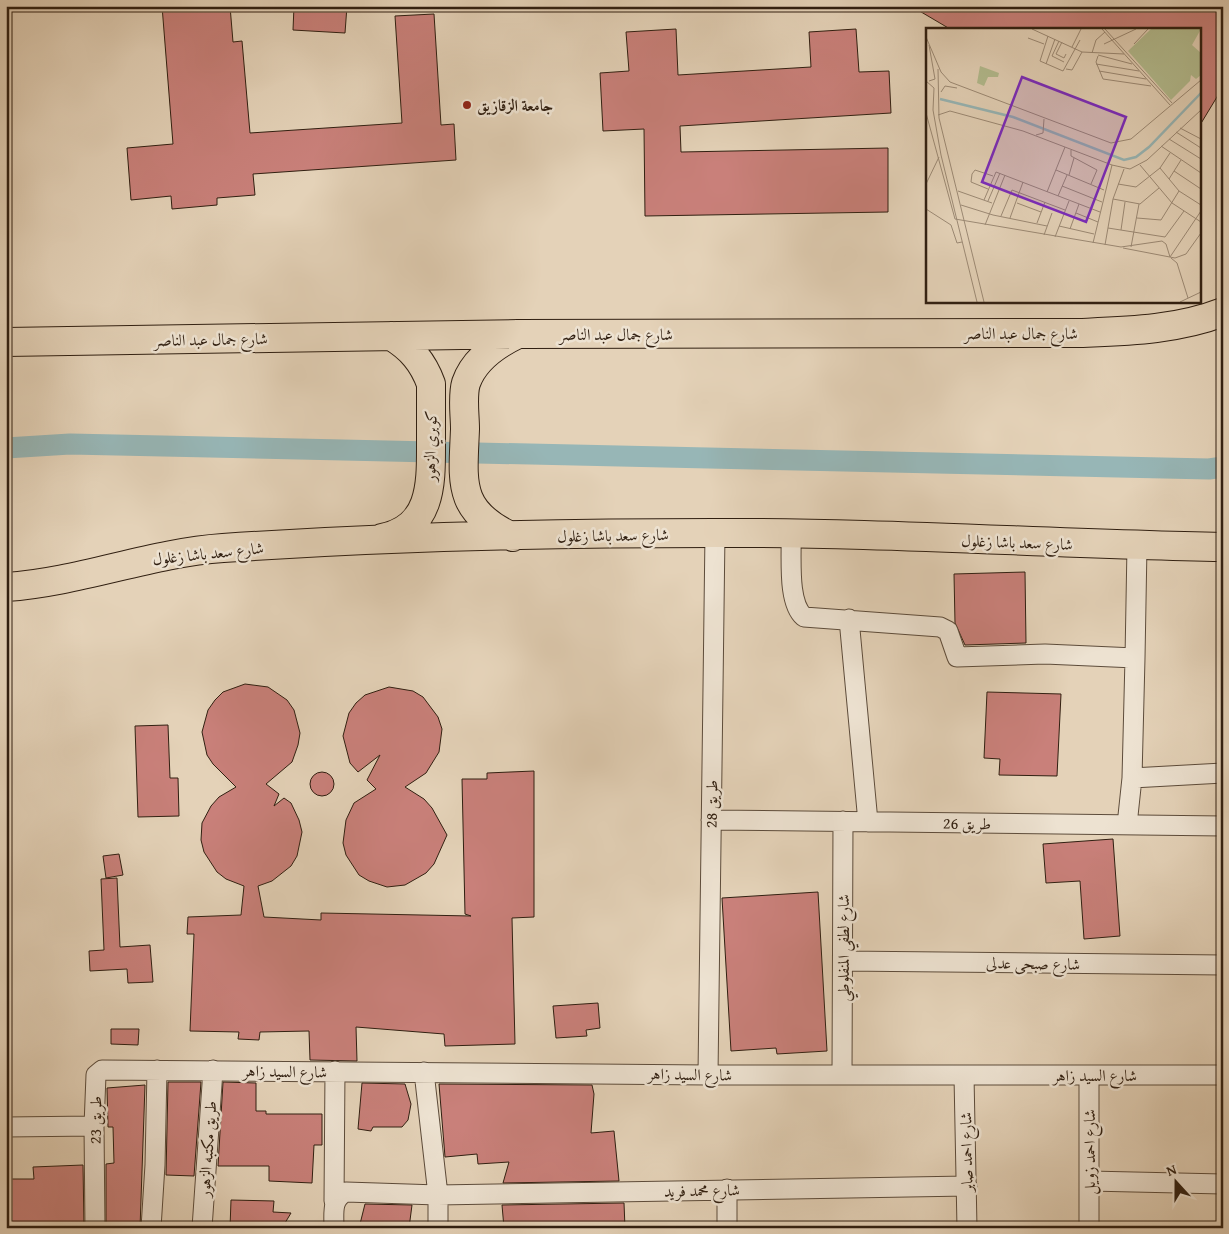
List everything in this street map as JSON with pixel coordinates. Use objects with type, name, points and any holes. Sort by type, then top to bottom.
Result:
[{"type":"highway","name":"شارع جمال عبد الناصر","points":[[6,342],[519,334],[1079,332],[1174,326],[1223,312]]},
{"type":"highway","name":"كوبري الزهور","points":[[513,537],[499,530],[477,511],[463,485],[466,384],[487,353],[505,340],[519,334]]},
{"type":"highway","name":"كوبري الزهور","points":[[371,540],[388,537],[404,530],[416,518],[426,503],[431,486],[431,384],[427,372],[412,351],[391,336]]},
{"type":"highway","name":"شارع سعد باشا زغلول","points":[[6,587],[32,585],[146,559],[219,548],[371,540],[715,532],[1137,546],[1223,547]]},
{"type":"street","name":"طريق 28","points":[[708,1075],[715,532]]},
{"type":"street","points":[[790,534],[793,600],[798,611],[809,618],[940,626],[948,631],[957,657],[1045,654],[1135,658]]},
{"type":"street","points":[[1127,825],[1132,778],[1137,546]]},
{"type":"street","points":[[849,619],[868,822]]},
{"type":"street","points":[[1132,778],[1223,773]]},
{"type":"street","name":"طريق 26","points":[[711,820],[1223,826]]},
{"type":"street","name":"شارع لطفي المنفلوطي","points":[[842,1075],[844,822]]},
{"type":"street","name":"شارع صبحى عدلى","points":[[843,960],[1223,965]]},
{"type":"street","name":"طريق 23","points":[[95,1228],[94,1126],[98,1073],[102,1070],[157,1070]]},
{"type":"street","points":[[150,1228],[155,1165],[157,1070]]},
{"type":"street","name":"شارع السيد زاهر","points":[[157,1070],[708,1075],[1223,1075]]},
{"type":"street","name":"طريق مكتبه الزهور","points":[[202,1228],[213,1070]]},
{"type":"street","points":[[334,1228],[336,1071]]},
{"type":"street","points":[[424,1072],[438,1195],[438,1228]]},
{"type":"street","name":"شارع احمد زويل","points":[[1089,1075],[1089,1228]]},
{"type":"street","name":"شارع احمد صابر","points":[[964,1076],[967,1228]]},
{"type":"street","points":[[6,1127],[94,1126]]},
{"type":"street","points":[[1089,1181],[1223,1184]]},
{"type":"street","name":"شارع محمد فريد","points":[[334,1201],[339,1195],[346,1192],[438,1195],[966,1186]]},
{"type":"street","points":[[727,1189],[727,1228]]},
{"type":"building","points":[[162,6],[230,6],[233,42],[242,41],[250,133],[402,123],[395,16],[434,14],[441,125],[454,124],[456,160],[253,174],[255,195],[217,198],[217,205],[172,209],[171,196],[131,200],[127,148],[173,144]]},
{"type":"building","points":[[294,6],[347,6],[345,33],[293,30]]},
{"type":"building","points":[[911,6],[1206,6],[1223,16],[1223,87],[1202,122],[1202,28],[948,28]]},
{"type":"building","points":[[676,29],[678,75],[811,67],[809,32],[856,29],[859,72],[889,71],[891,113],[680,126],[681,152],[888,148],[888,212],[645,216],[644,129],[603,131],[600,73],[629,71],[626,32]]},
{"type":"building","points":[[1025,572],[1026,643],[965,645],[955,623],[954,574]]},
{"type":"building","points":[[245,684],[268,687],[287,700],[294,710],[300,733],[292,762],[266,784],[279,794],[274,806],[284,798],[291,803],[302,832],[297,856],[291,866],[272,881],[258,886],[264,917],[321,920],[321,913],[471,916],[465,914],[462,779],[487,779],[487,773],[534,771],[534,917],[512,918],[515,1044],[445,1046],[444,1034],[356,1027],[357,1061],[310,1060],[309,1031],[260,1032],[259,1040],[238,1039],[239,1032],[190,1031],[194,934],[187,934],[188,917],[241,915],[244,886],[226,879],[217,872],[204,852],[201,840],[202,823],[211,806],[219,797],[236,787],[213,764],[207,755],[202,732],[208,710],[215,700],[223,692]]},
{"type":"building","points":[[389,687],[413,691],[423,697],[438,717],[442,729],[439,752],[426,773],[405,787],[424,799],[432,808],[447,835],[434,864],[426,873],[405,885],[387,887],[369,881],[359,875],[346,855],[343,843],[346,820],[354,803],[376,789],[367,780],[380,755],[358,772],[350,763],[343,736],[349,713],[356,703],[365,695]]},
{"type":"building","points":[[987,692],[1061,694],[1057,776],[999,775],[1000,759],[984,758]]},
{"type":"building","points":[[168,725],[170,778],[178,778],[179,816],[138,817],[135,726]]},
{"type":"building","points":[[322,772],[327,773],[333,779],[333,789],[327,795],[322,796],[317,795],[311,789],[310,784],[311,779],[317,773]]},
{"type":"building","points":[[1113,839],[1120,936],[1084,939],[1080,881],[1046,883],[1043,844]]},
{"type":"building","points":[[119,854],[123,875],[106,878],[103,856]]},
{"type":"building","points":[[117,878],[120,947],[150,945],[153,982],[128,983],[127,969],[90,971],[89,951],[104,950],[101,879]]},
{"type":"building","points":[[818,892],[827,1051],[777,1054],[776,1048],[731,1051],[722,898]]},
{"type":"building","points":[[598,1003],[600,1028],[586,1030],[587,1036],[556,1038],[553,1006]]},
{"type":"building","points":[[111,1029],[139,1029],[138,1045],[111,1044]]},
{"type":"building","points":[[168,1082],[201,1082],[194,1176],[166,1175]]},
{"type":"building","points":[[223,1082],[256,1083],[256,1111],[266,1111],[266,1114],[322,1114],[322,1145],[314,1145],[312,1183],[269,1181],[269,1166],[218,1166]]},
{"type":"building","points":[[362,1083],[405,1084],[411,1104],[408,1120],[402,1127],[373,1127],[371,1131],[358,1129]]},
{"type":"building","points":[[439,1084],[592,1085],[594,1094],[591,1133],[614,1131],[619,1181],[503,1183],[509,1162],[478,1164],[477,1154],[445,1157]]},
{"type":"building","points":[[145,1085],[140,1228],[106,1228],[106,1164],[114,1163],[113,1127],[108,1127],[107,1088]]},
{"type":"building","points":[[83,1165],[84,1228],[6,1228],[6,1179],[34,1179],[33,1167]]},
{"type":"building","points":[[231,1200],[274,1201],[273,1212],[291,1213],[282,1228],[230,1228]]},
{"type":"building","points":[[624,1203],[625,1228],[504,1228],[502,1205]]},
{"type":"building","points":[[365,1204],[412,1205],[409,1228],[359,1228]]},
{"type":"waterway","points":[[6,448],[70,444],[1209,469],[1223,467]]},
{"type":"place","name":"جامعة الزقازيق","points":[[467,105]]}]
